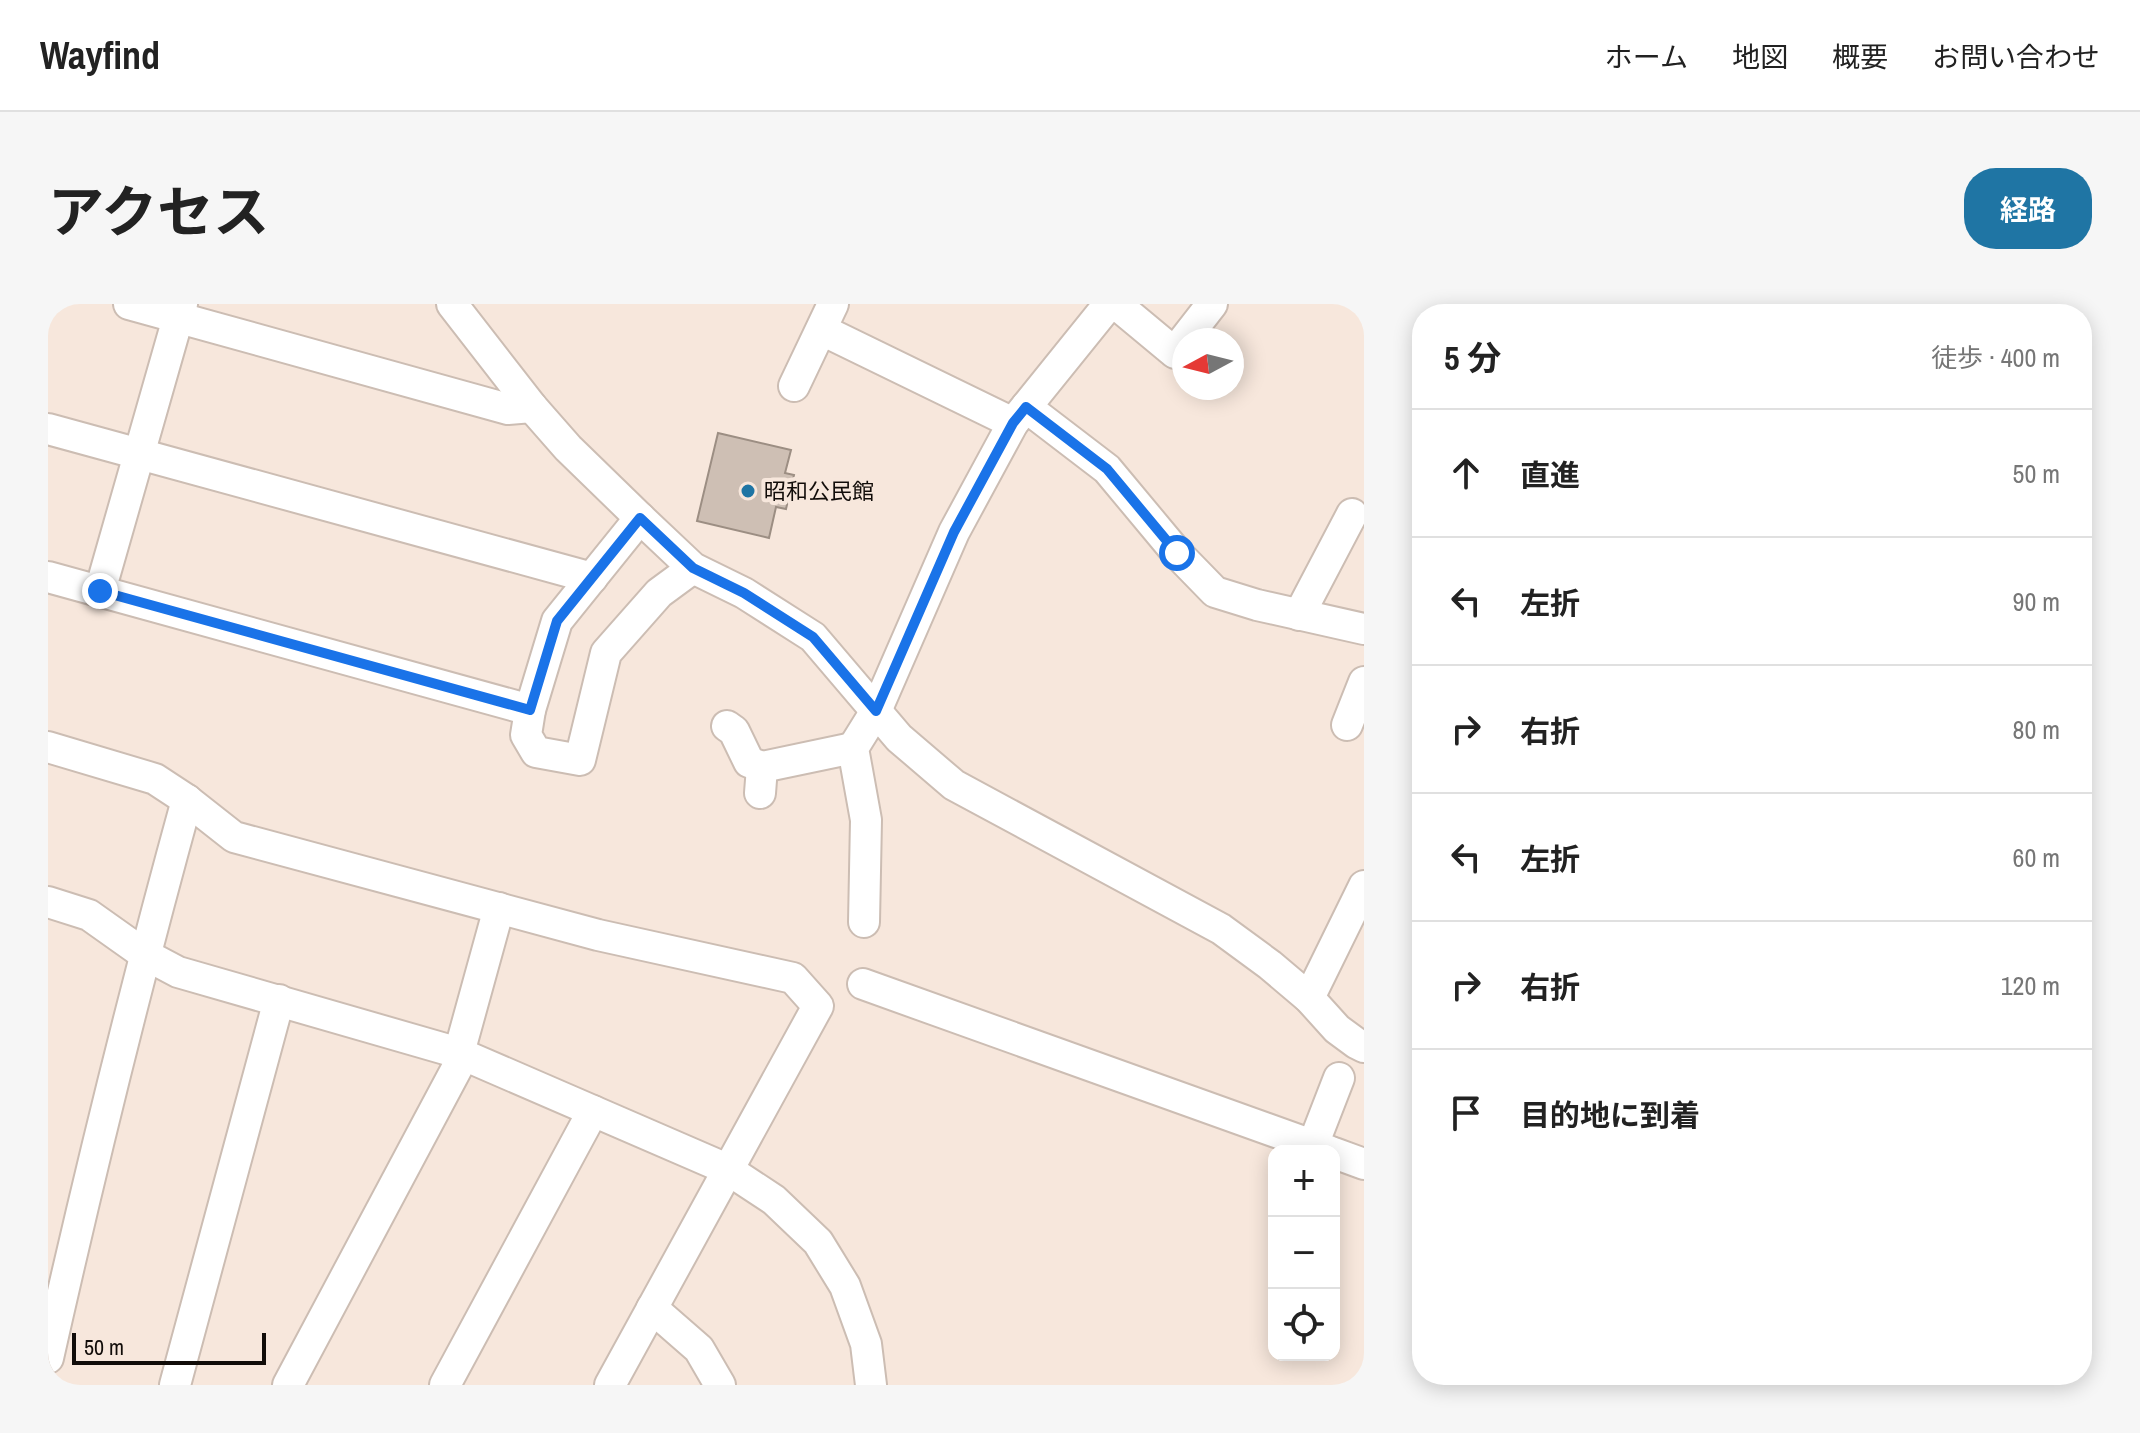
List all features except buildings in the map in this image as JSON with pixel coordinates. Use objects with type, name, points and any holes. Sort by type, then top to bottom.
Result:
[{"type":"street","points":[[129,304],[180,311],[508,409],[532,407]]},
{"type":"street","points":[[452,304],[568,448],[640,518],[693,568],[744,593],[813,637],[899,738],[954,785],[1221,929],[1270,965],[1309,998],[1337,1029],[1364,1047]]},
{"type":"street","points":[[727,726],[734,731],[761,780],[853,748],[876,711],[954,532],[1019,415],[1109,304]]},
{"type":"street","points":[[1116,304],[1172,351]]},
{"type":"street","points":[[1193,328],[1212,304]]},
{"type":"street","points":[[100,591],[180,311]]},
{"type":"street","points":[[794,386],[827,317],[1019,415],[1107,469],[1177,553],[1215,592],[1257,605],[1364,629]]},
{"type":"street","points":[[48,429],[592,578]]},
{"type":"street","points":[[1299,615],[1352,514]]},
{"type":"street","points":[[640,518],[557,621],[530,710],[526,735],[536,752],[580,760],[606,653],[659,593],[693,568]]},
{"type":"street","points":[[48,577],[530,710]]},
{"type":"street","points":[[1347,725],[1364,682]]},
{"type":"street","points":[[48,747],[155,779],[234,837],[598,935],[793,978],[818,1006],[610,1385]]},
{"type":"street","points":[[853,748],[866,820],[864,922]]},
{"type":"street","points":[[48,1358],[144,954],[187,800]]},
{"type":"street","points":[[1309,998],[1364,886]]},
{"type":"street","points":[[48,902],[89,915],[144,954],[178,972],[459,1053],[727,1169],[774,1200],[818,1242],[845,1286],[866,1344],[871,1385]]},
{"type":"street","points":[[288,1385],[457,1068],[499,908]]},
{"type":"street","points":[[863,984],[1311,1145]]},
{"type":"street","points":[[175,1385],[279,1000]]},
{"type":"street","points":[[1326,1145],[1339,1078]]},
{"type":"street","points":[[445,1385],[593,1111]]},
{"type":"street","points":[[1340,1155],[1364,1164]]},
{"type":"street","points":[[652,1308],[699,1349],[720,1385]]},
{"type":"place","name":"昭和公民館","points":[[748,491]]},
{"type":"route","points":[[100,591],[530,710],[557,621],[640,518],[693,568],[744,593],[813,637],[876,711],[954,532],[1013,423],[1026,407],[1107,469],[1177,553]]}]
